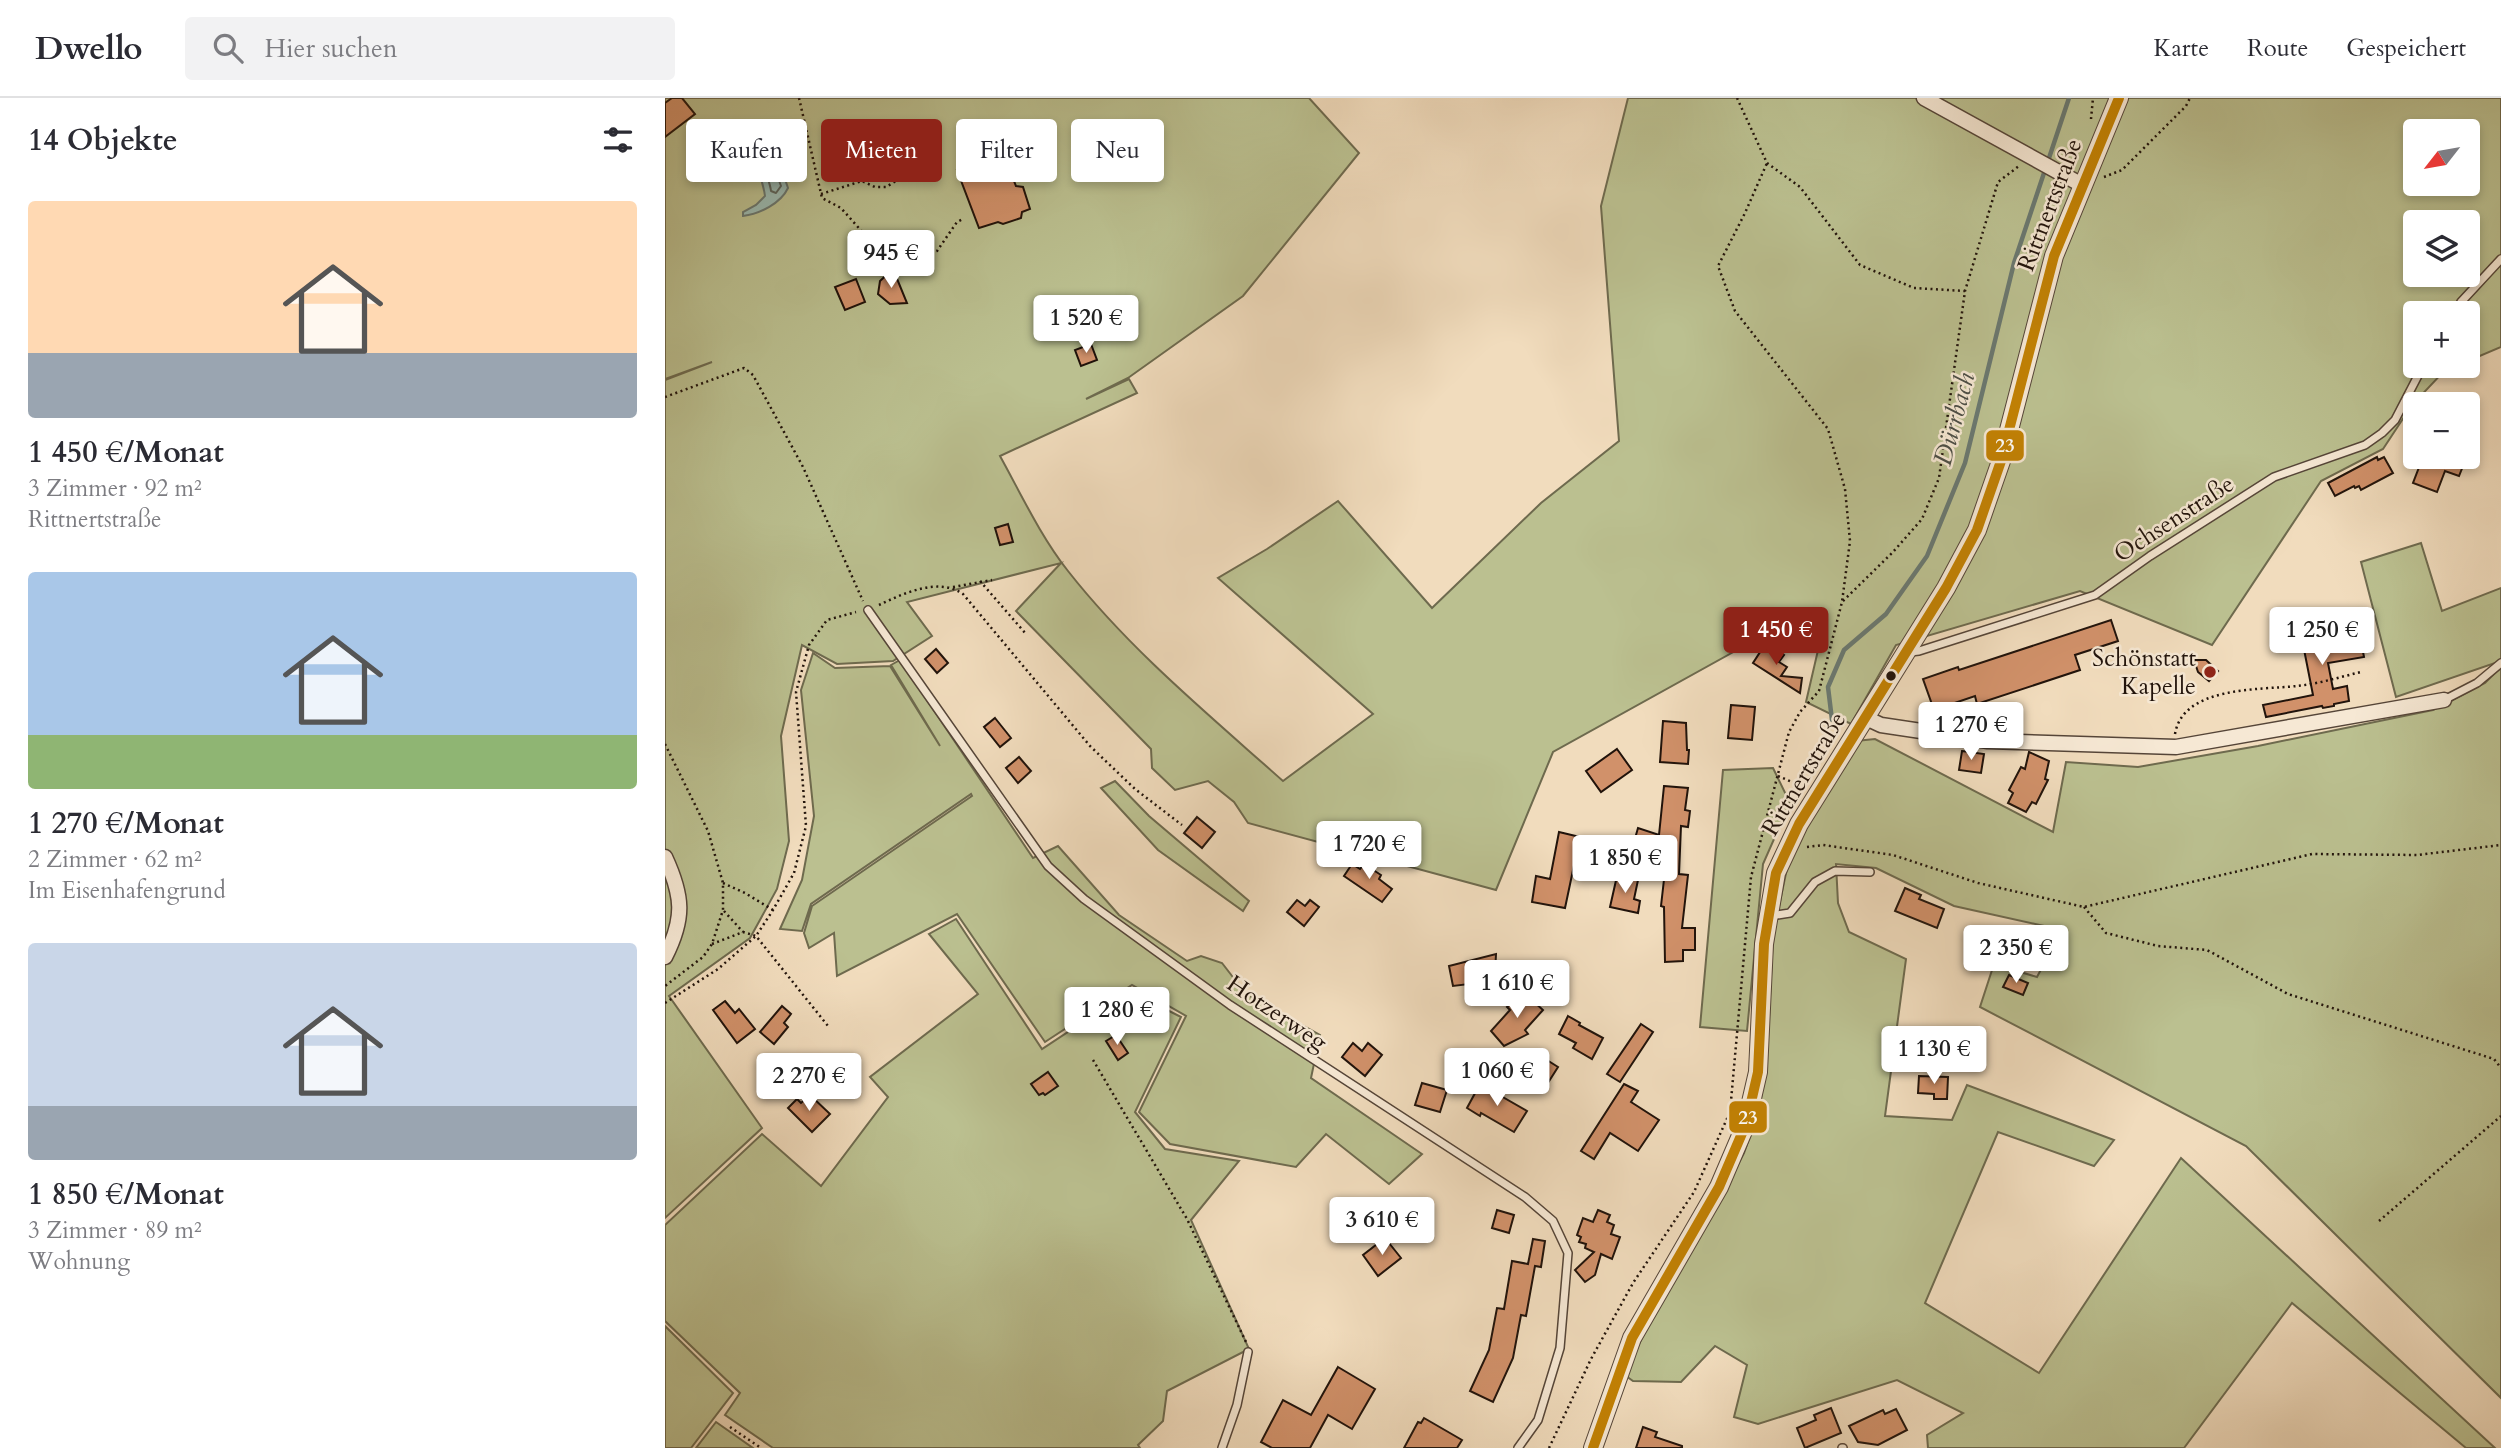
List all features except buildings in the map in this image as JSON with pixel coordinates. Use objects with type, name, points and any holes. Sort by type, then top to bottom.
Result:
[{"type":"street","points":[[1924,98],[2082,185]]},
{"type":"street","name":"Rittnertstraße","points":[[1593,1448],[1632,1338],[1719,1187],[1746,1124],[1758,1072],[1767,916],[1776,873],[1786,848],[1818,793],[1965,555],[1989,497],[2054,256],[2119,98]]},
{"type":"street","points":[[1866,718],[1881,725],[1988,741],[2176,747],[2444,700]]},
{"type":"street","points":[[665,857],[677,890],[680,913],[676,935],[665,957]]},
{"type":"lane","points":[[2462,301],[2501,259]]},
{"type":"lane","name":"Ochsenstraße","points":[[1907,652],[1919,651],[2095,595],[2150,556],[2274,477],[2365,445],[2395,419],[2417,378]]},
{"type":"lane","name":"Hotzerweg","points":[[868,610],[1048,866],[1084,899],[1230,1006],[1525,1197],[1553,1221],[1568,1253],[1560,1348],[1538,1420],[1518,1448]]},
{"type":"lane","points":[[2444,700],[2477,682],[2501,663]]},
{"type":"lane","points":[[1767,916],[1790,913],[1815,883],[1835,871],[1870,872]]},
{"type":"lane","points":[[1222,1448],[1237,1405],[1248,1352]]},
{"type":"path","points":[[799,98],[822,198],[841,208],[865,235],[881,235],[897,247],[925,254],[937,251],[957,222],[963,219]]},
{"type":"path","points":[[1737,98],[1767,163],[1800,187],[1860,265],[1914,288],[1965,291]]},
{"type":"path","points":[[2082,185],[2122,170],[2186,106],[2190,98]]},
{"type":"path","points":[[1842,602],[1922,519],[1939,478],[1965,291],[1998,182],[2030,158]]},
{"type":"path","points":[[1549,1448],[1591,1359],[1633,1283],[1694,1192],[1730,1112],[1751,877],[1789,732],[1800,712],[1819,691],[1842,602],[1850,541],[1845,489],[1828,429],[1735,311],[1718,266],[1767,163]]},
{"type":"path","points":[[821,194],[859,182]]},
{"type":"path","points":[[864,182],[875,187],[886,187],[894,182]]},
{"type":"path","points":[[665,397],[744,368],[753,376],[803,467],[868,610]]},
{"type":"path","points":[[665,1003],[718,969],[755,936],[794,873],[806,826],[796,692],[809,645],[827,620],[868,610],[911,590],[953,587],[992,580]]},
{"type":"path","points":[[980,581],[1026,634]]},
{"type":"path","points":[[953,587],[976,609],[1090,746],[1135,789],[1182,825]]},
{"type":"path","points":[[2176,747],[2177,720],[2188,707],[2236,689],[2299,686],[2361,672]]},
{"type":"path","points":[[665,744],[708,831],[723,883],[723,910],[712,944],[703,957],[665,986]]},
{"type":"path","points":[[1778,776],[1818,793]]},
{"type":"path","points":[[1786,848],[1823,845],[1892,855],[1978,883],[2084,907],[2312,854],[2417,855],[2501,845]]},
{"type":"path","points":[[723,883],[745,892],[773,910]]},
{"type":"path","points":[[2084,907],[2106,933],[2158,946],[2207,950],[2288,994],[2494,1059],[2501,1068]]},
{"type":"path","points":[[723,910],[743,932],[755,936],[828,1026]]},
{"type":"path","points":[[712,944],[743,932]]},
{"type":"path","points":[[1093,1060],[1187,1219],[1245,1336],[1248,1352]]},
{"type":"path","points":[[2379,1221],[2501,1116]]},
{"type":"path","points":[[730,1427],[761,1448]]},
{"type":"green space","points":[[665,98],[1309,98],[1359,153],[1243,296],[1128,378],[1086,399],[1129,379],[1137,393],[1000,456],[1049,544],[1092,600],[1171,681],[1283,781],[1373,714],[1218,578],[1338,501],[1432,608],[1541,503],[1619,441],[1601,206],[1628,98],[2501,98],[2501,347],[2480,356],[2480,301],[2403,301],[2403,378],[2437,378],[2424,392],[2403,392],[2403,419],[2383,449],[2321,481],[2212,645],[2080,591],[1896,645],[1851,724],[1806,702],[1822,633],[1775,629],[1553,752],[1496,890],[1248,823],[1234,802],[1208,781],[1175,790],[1152,768],[1151,749],[1016,611],[1061,563],[907,602],[932,636],[893,661],[837,664],[802,645],[781,736],[789,841],[777,889],[750,938],[669,996],[762,1128],[665,1218],[665,380],[712,362],[665,379]]},
{"type":"green space","points":[[2421,543],[2442,611],[2501,588],[2501,661],[2396,697],[2361,562]]},
{"type":"green space","points":[[813,653],[835,668],[890,666],[940,746],[891,665],[900,660],[1033,858],[1058,846],[1119,915],[1187,961],[1201,956],[1222,963],[1246,994],[1320,1035],[1311,1078],[1422,1154],[1389,1184],[1326,1134],[1296,1167],[1170,1144],[1139,1112],[1186,1016],[1132,985],[1045,1042],[957,914],[837,976],[834,933],[809,948],[804,933],[812,906],[972,796],[971,794],[811,904],[802,931],[780,929],[802,880],[814,816],[801,690]]},
{"type":"green space","points":[[2501,667],[2501,1398],[2246,1146],[1980,1007],[1994,964],[2037,977],[2062,930],[1954,906],[1876,868],[1836,864],[1838,903],[1849,932],[1906,959],[1885,1116],[1952,1120],[1967,1085],[2114,1140],[2094,1166],[1998,1132],[1925,1303],[2039,1373],[2181,1158],[2495,1448],[2466,1448],[2292,1303],[2184,1448],[1928,1448],[1927,1435],[1963,1413],[1897,1380],[1758,1424],[1734,1417],[1747,1365],[1715,1346],[1681,1382],[1633,1381],[1626,1376],[1649,1322],[1705,1227],[1744,1153],[1760,1107],[1768,1037],[1773,935],[1789,859],[1856,741],[1875,739],[2053,832],[2066,762],[2138,767],[2258,746],[2433,710],[2485,683]]},
{"type":"green space","points":[[1773,768],[1790,803],[1763,864],[1747,1031],[1700,1027],[1723,770]]},
{"type":"green space","points":[[1115,781],[1149,816],[1249,901],[1243,911],[1158,850],[1101,788]]},
{"type":"green space","points":[[956,919],[1042,1049],[1130,991],[1181,1017],[1135,1112],[1165,1149],[1239,1161],[1191,1220],[1249,1349],[1167,1391],[1163,1421],[1138,1445],[1140,1448],[773,1448],[725,1415],[740,1393],[665,1321],[665,1225],[762,1134],[821,1186],[888,1097],[870,1077],[978,994],[929,934]]},
{"type":"green space","points":[[665,1326],[733,1393],[691,1448],[665,1448]]},
{"type":"green space","points":[[716,1422],[753,1448],[696,1448]]},
{"type":"water","points":[[786,182],[788,188],[769,207],[743,216],[743,212],[765,196],[763,184]]},
{"type":"waterway","name":"Dürrbach","points":[[1832,720],[1828,687],[1844,650],[1886,614],[1927,556],[1965,463],[2014,263],[2069,98]]},
{"type":"transit line","name":"23","points":[[1593,1448],[1632,1338],[1719,1187],[1746,1124],[1758,1072],[1764,944],[1776,873],[1799,824],[1946,588],[1977,530],[2001,461],[2054,256],[2119,98]]},
{"type":"place","name":"Schönstatt Kapelle","points":[[2210,672]]}]
